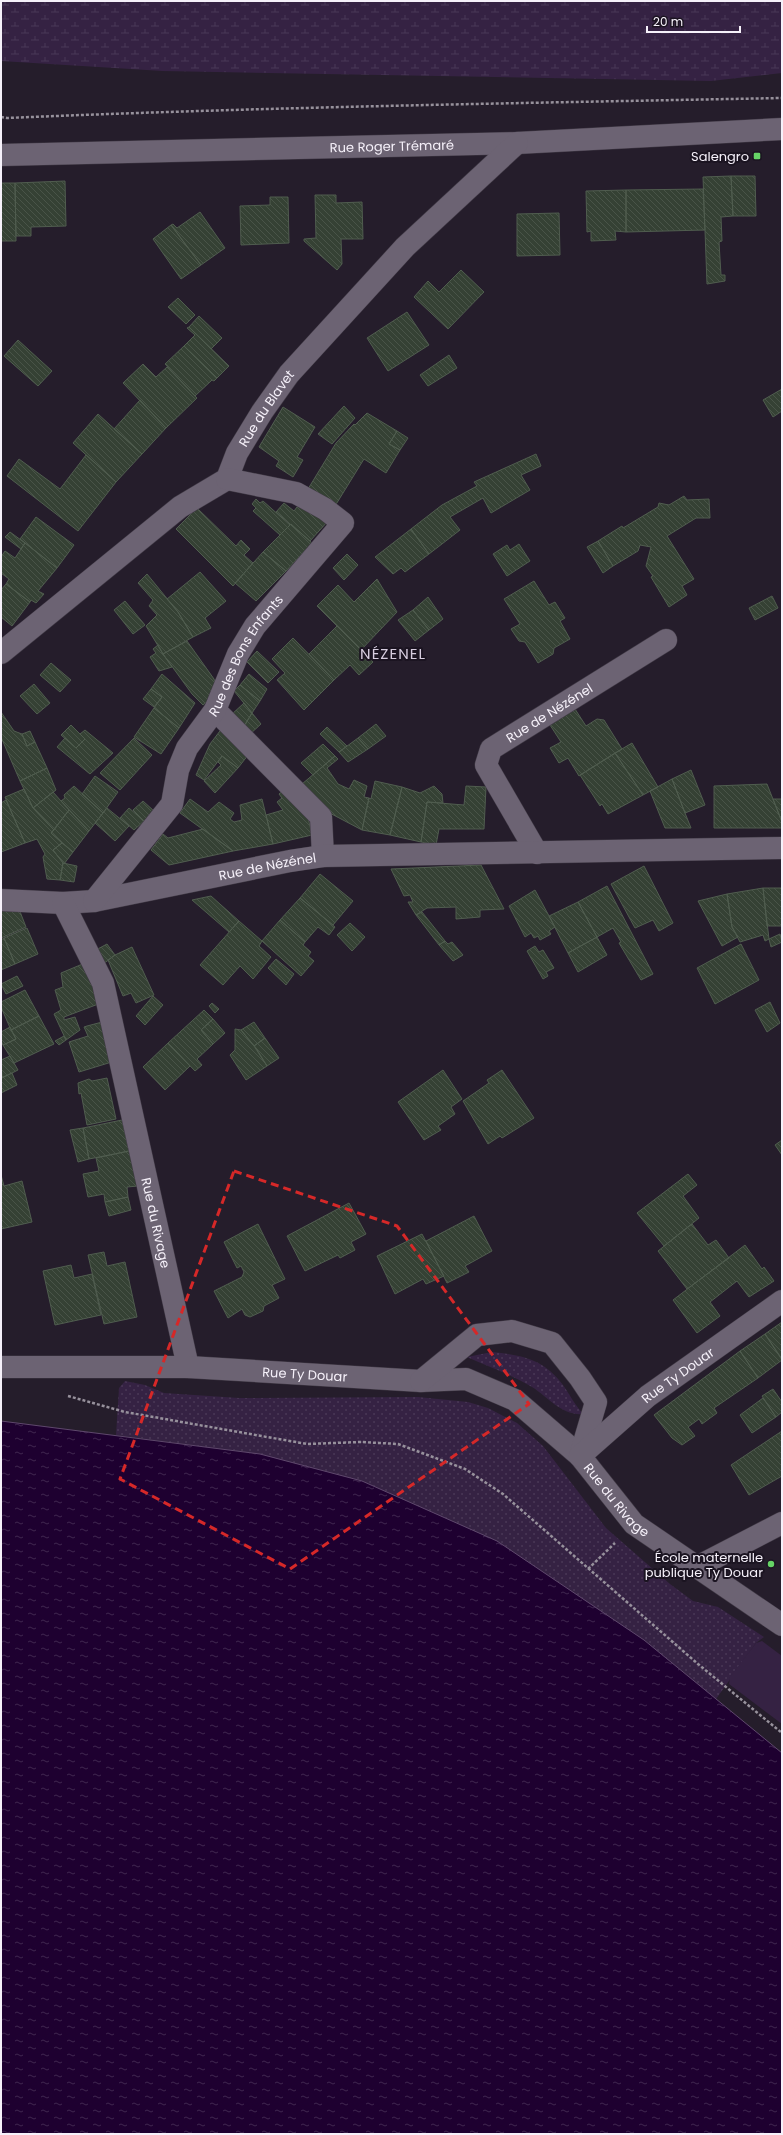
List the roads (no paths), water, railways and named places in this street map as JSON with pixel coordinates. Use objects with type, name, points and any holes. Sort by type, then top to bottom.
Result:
[{"type":"street","name":"Rue Roger Trémaré","points":[[1,155],[517,143],[782,129]]},
{"type":"street","name":"Rue du Blavet","points":[[227,479],[237,453],[262,412],[289,374],[405,247],[517,143]]},
{"type":"street","points":[[1,653],[180,507],[227,479]]},
{"type":"street","name":"Rue des Bons Enfants","points":[[94,901],[172,804],[178,770],[187,748],[215,710],[238,654],[255,626],[343,523],[325,509],[296,493],[227,479]]},
{"type":"street","name":"Rue de Nézénel","points":[[537,853],[486,765],[491,749],[666,640]]},
{"type":"street","points":[[215,710],[321,817],[323,856]]},
{"type":"street","name":"Rue de Nézénel","points":[[1,900],[63,903],[94,901],[290,861],[323,856],[782,848]]},
{"type":"street","name":"Rue du Rivage","points":[[63,903],[103,983],[188,1367]]},
{"type":"street","name":"Rue Ty Douar","points":[[188,1367],[421,1381],[466,1379],[515,1400],[580,1456],[648,1396],[782,1301]]},
{"type":"street","points":[[421,1381],[477,1335],[512,1331],[552,1343],[580,1378],[596,1402],[580,1456]]},
{"type":"street","points":[[1,1367],[188,1367]]},
{"type":"street","name":"Rue du Rivage","points":[[580,1456],[634,1524],[782,1625]]},
{"type":"street","points":[[697,1567],[782,1524]]},
{"type":"water","points":[[1,1421],[260,1454],[362,1481],[497,1541],[644,1640],[782,1753],[782,2134],[1,2134]]},
{"type":"place","name":"Salengro","points":[[757,156]]},
{"type":"place","name":"École maternelle publique Ty Douar","points":[[771,1564]]},
{"type":"district","name":"NÉZENEL","points":[[393,654]]}]
